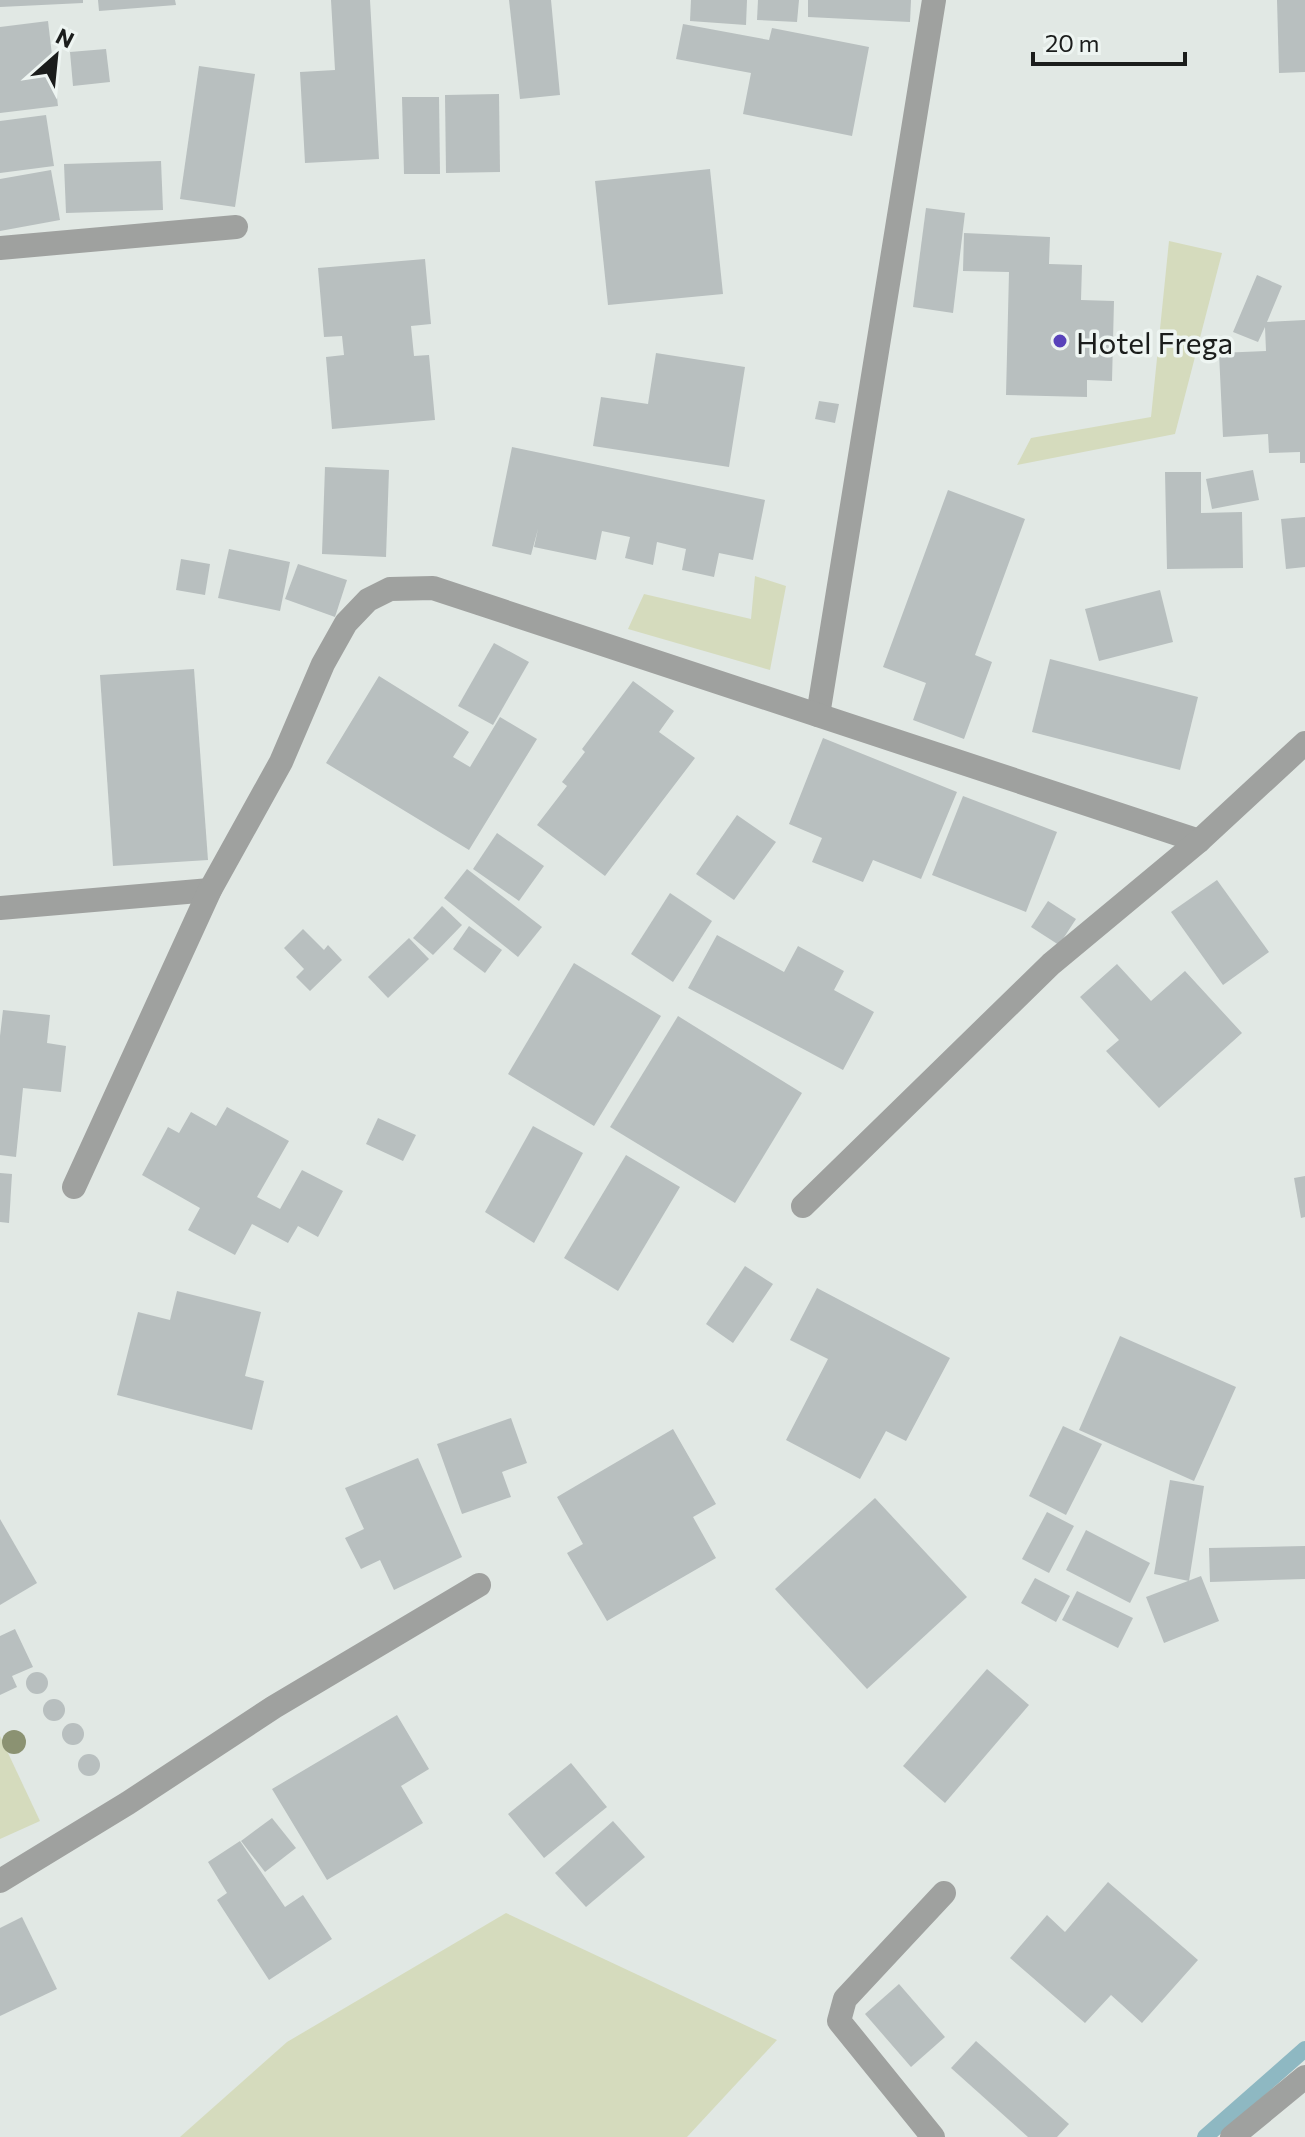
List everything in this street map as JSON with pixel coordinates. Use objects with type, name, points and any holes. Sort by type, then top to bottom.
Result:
[{"type":"street","points":[[818,715],[934,0]]},
{"type":"street","points":[[0,248],[236,227]]},
{"type":"street","points":[[74,1187],[210,890],[281,762],[323,664],[346,623],[368,600],[390,589],[433,588],[1199,841]]},
{"type":"street","points":[[803,1206],[1051,964],[1199,841],[1305,743]]},
{"type":"street","points":[[0,908],[210,890]]},
{"type":"street","points":[[0,1881],[128,1803],[274,1707],[479,1585]]},
{"type":"street","points":[[933,2137],[839,2021],[845,1999],[944,1893]]},
{"type":"street","points":[[1232,2137],[1305,2077]]},
{"type":"green space","points":[[1169,241],[1222,253],[1175,434],[1017,465],[1031,438],[1151,417]]},
{"type":"green space","points":[[755,576],[786,586],[770,670],[628,629],[644,594],[751,619]]},
{"type":"green space","points":[[0,1736],[40,1821],[0,1839]]},
{"type":"green space","points":[[506,1913],[777,2040],[687,2137],[180,2137],[287,2042]]},
{"type":"building","points":[[0,0],[83,0],[83,3],[0,7]]},
{"type":"building","points":[[98,0],[175,0],[176,5],[99,11]]},
{"type":"building","points":[[331,0],[370,0],[379,159],[305,163],[300,72],[335,70]]},
{"type":"building","points":[[509,0],[551,0],[560,95],[520,99]]},
{"type":"building","points":[[691,0],[747,0],[746,25],[690,21]]},
{"type":"building","points":[[758,0],[799,0],[797,22],[757,20]]},
{"type":"building","points":[[808,0],[911,0],[910,22],[808,17]]},
{"type":"building","points":[[1277,0],[1305,0],[1305,72],[1279,73]]},
{"type":"building","points":[[48,21],[58,106],[0,113],[0,27]]},
{"type":"building","points":[[683,24],[769,40],[772,28],[869,47],[852,136],[743,114],[751,73],[676,59]]},
{"type":"building","points":[[106,49],[110,82],[73,86],[70,52]]},
{"type":"building","points":[[199,66],[255,74],[235,207],[180,199]]},
{"type":"building","points":[[499,94],[500,172],[446,173],[445,95]]},
{"type":"building","points":[[402,97],[439,97],[440,174],[404,174]]},
{"type":"building","points":[[46,115],[54,166],[0,173],[0,121]]},
{"type":"building","points":[[161,161],[163,210],[66,213],[64,164]]},
{"type":"building","points":[[710,169],[723,294],[608,305],[595,181]]},
{"type":"building","points":[[51,170],[60,220],[0,231],[0,179]]},
{"type":"building","points":[[926,208],[965,213],[953,313],[913,307]]},
{"type":"building","name":"Hotel Frega","points":[[964,233],[1050,237],[1049,264],[1082,265],[1081,300],[1114,301],[1112,381],[1087,380],[1087,397],[1006,395],[1009,272],[963,271]]},
{"type":"building","points":[[425,259],[431,324],[411,326],[414,356],[429,355],[435,420],[332,429],[326,357],[344,355],[342,336],[324,337],[318,268]]},
{"type":"building","points":[[1257,275],[1282,286],[1267,322],[1305,320],[1305,463],[1300,463],[1300,452],[1269,453],[1268,434],[1223,437],[1219,353],[1266,351],[1265,327],[1258,342],[1233,332]]},
{"type":"building","points":[[656,353],[745,367],[729,467],[593,446],[601,397],[648,404]]},
{"type":"building","points":[[819,401],[839,404],[835,423],[815,419]]},
{"type":"building","points":[[512,447],[765,500],[753,560],[719,553],[714,577],[682,570],[686,549],[657,542],[653,565],[625,558],[630,537],[602,531],[596,560],[534,547],[538,529],[531,555],[492,546]]},
{"type":"building","points":[[325,467],[389,470],[386,557],[322,554]]},
{"type":"building","points":[[1253,470],[1259,500],[1212,509],[1206,479]]},
{"type":"building","points":[[1165,472],[1201,472],[1201,513],[1242,512],[1243,568],[1167,569]]},
{"type":"building","points":[[948,490],[1025,519],[975,655],[992,662],[964,739],[913,720],[926,683],[883,667]]},
{"type":"building","points":[[1305,517],[1305,567],[1286,569],[1281,519]]},
{"type":"building","points":[[229,549],[290,562],[280,611],[218,598]]},
{"type":"building","points":[[181,559],[210,564],[205,595],[176,590]]},
{"type":"building","points":[[298,564],[347,580],[335,617],[285,599]]},
{"type":"building","points":[[1160,590],[1173,642],[1099,661],[1085,609]]},
{"type":"building","points":[[494,643],[529,662],[493,725],[458,706]]},
{"type":"building","points":[[1050,659],[1198,697],[1180,770],[1032,732]]},
{"type":"building","points":[[194,669],[208,860],[113,866],[100,675]]},
{"type":"building","points":[[379,676],[469,732],[453,757],[470,767],[500,717],[537,739],[469,850],[326,763]]},
{"type":"building","points":[[633,681],[674,711],[659,732],[695,758],[605,876],[537,825],[567,786],[562,782],[585,752],[582,749]]},
{"type":"building","points":[[823,738],[957,792],[921,879],[873,860],[863,882],[812,862],[822,838],[789,824]]},
{"type":"building","points":[[963,796],[1057,832],[1026,912],[932,875]]},
{"type":"building","points":[[737,815],[776,842],[734,900],[696,874]]},
{"type":"building","points":[[497,833],[544,866],[519,901],[473,869]]},
{"type":"building","points":[[467,869],[542,927],[518,957],[444,898]]},
{"type":"building","points":[[1217,880],[1269,952],[1223,985],[1171,912]]},
{"type":"building","points":[[670,893],[712,921],[673,982],[631,954]]},
{"type":"building","points":[[1048,901],[1076,919],[1059,945],[1031,927]]},
{"type":"building","points":[[442,906],[462,925],[433,955],[413,938]]},
{"type":"building","points":[[469,926],[502,950],[485,973],[453,949]]},
{"type":"building","points":[[303,929],[324,950],[328,945],[342,960],[310,991],[296,977],[304,969],[284,948]]},
{"type":"building","points":[[717,935],[784,972],[798,946],[844,971],[834,990],[874,1012],[843,1070],[688,988]]},
{"type":"building","points":[[409,938],[429,959],[388,998],[368,977]]},
{"type":"building","points":[[574,963],[661,1016],[594,1126],[508,1074]]},
{"type":"building","points":[[1117,964],[1151,1001],[1185,971],[1242,1033],[1159,1108],[1106,1051],[1119,1040],[1080,997]]},
{"type":"building","points":[[3,1010],[50,1015],[47,1043],[66,1046],[61,1092],[23,1088],[16,1157],[0,1155],[0,1036]]},
{"type":"building","points":[[678,1016],[802,1093],[735,1203],[610,1127]]},
{"type":"building","points":[[227,1107],[289,1141],[257,1197],[280,1209],[302,1170],[343,1191],[318,1237],[298,1226],[288,1243],[252,1224],[235,1255],[188,1230],[200,1208],[142,1175],[168,1127],[179,1133],[191,1112],[216,1126]]},
{"type":"building","points":[[378,1118],[416,1135],[403,1161],[366,1144]]},
{"type":"building","points":[[533,1126],[583,1153],[534,1243],[485,1212]]},
{"type":"building","points":[[626,1155],[680,1187],[618,1291],[564,1258]]},
{"type":"building","points":[[0,1173],[12,1174],[9,1223],[0,1222]]},
{"type":"building","points":[[1305,1176],[1305,1217],[1301,1218],[1294,1178]]},
{"type":"building","points":[[745,1266],[773,1284],[733,1343],[706,1324]]},
{"type":"building","points":[[817,1288],[950,1358],[906,1441],[886,1431],[860,1479],[786,1440],[828,1359],[790,1340]]},
{"type":"building","points":[[177,1291],[261,1312],[245,1376],[264,1381],[252,1430],[117,1395],[138,1312],[170,1320]]},
{"type":"building","points":[[1120,1336],[1236,1387],[1194,1481],[1079,1430]]},
{"type":"building","points":[[511,1418],[527,1463],[502,1472],[511,1497],[462,1514],[437,1444]]},
{"type":"building","points":[[1063,1426],[1102,1444],[1066,1515],[1029,1496]]},
{"type":"building","points":[[673,1429],[716,1504],[693,1517],[716,1558],[607,1621],[567,1553],[583,1544],[557,1497]]},
{"type":"building","points":[[418,1458],[462,1557],[394,1590],[380,1560],[361,1569],[345,1538],[364,1529],[345,1488]]},
{"type":"building","points":[[1170,1480],[1204,1486],[1189,1581],[1154,1574]]},
{"type":"building","points":[[875,1498],[967,1597],[867,1689],[775,1589]]},
{"type":"building","points":[[1047,1512],[1074,1526],[1049,1573],[1022,1559]]},
{"type":"building","points":[[0,1519],[37,1583],[0,1605]]},
{"type":"building","points":[[1086,1530],[1150,1563],[1130,1603],[1066,1570]]},
{"type":"building","points":[[1305,1546],[1305,1579],[1210,1582],[1209,1548]]},
{"type":"building","points":[[1201,1576],[1219,1621],[1164,1643],[1146,1597]]},
{"type":"building","points":[[1035,1578],[1070,1596],[1056,1622],[1021,1603]]},
{"type":"building","points":[[1077,1591],[1133,1618],[1118,1648],[1062,1620]]},
{"type":"building","points":[[15,1629],[33,1667],[12,1676],[17,1687],[0,1695],[0,1636]]},
{"type":"building","points":[[987,1669],[1029,1705],[945,1803],[903,1766]]},
{"type":"building","points":[[37,1672],[45,1675],[48,1683],[45,1691],[37,1694],[29,1691],[26,1683],[29,1675]]},
{"type":"building","points":[[54,1699],[62,1702],[65,1710],[62,1718],[54,1721],[46,1718],[43,1710],[46,1702]]},
{"type":"building","points":[[397,1715],[429,1769],[401,1786],[423,1823],[327,1880],[272,1789]]},
{"type":"building","points":[[73,1723],[81,1726],[84,1734],[81,1742],[73,1745],[65,1742],[62,1734],[65,1726]]},
{"type":"building","points":[[89,1754],[97,1757],[100,1765],[97,1773],[89,1776],[81,1773],[78,1765],[81,1757]]},
{"type":"building","points":[[571,1763],[607,1807],[544,1858],[508,1814]]},
{"type":"building","points":[[272,1818],[296,1848],[265,1872],[241,1841]]},
{"type":"building","points":[[613,1821],[645,1857],[586,1907],[555,1873]]},
{"type":"building","points":[[240,1841],[285,1907],[303,1895],[332,1939],[269,1980],[217,1900],[227,1893],[208,1862]]},
{"type":"building","points":[[1108,1882],[1198,1960],[1142,2023],[1111,1995],[1085,2023],[1010,1958],[1047,1915],[1065,1932]]},
{"type":"building","points":[[22,1917],[57,1989],[0,2016],[0,1928]]},
{"type":"building","points":[[899,1984],[945,2037],[911,2067],[865,2014]]},
{"type":"building","points":[[976,2041],[1069,2124],[1057,2137],[1028,2137],[951,2068]]},
{"type":"waterway","points":[[1205,2137],[1305,2049]]},
{"type":"place","name":"Hotel Frega","points":[[1060,341]]}]
